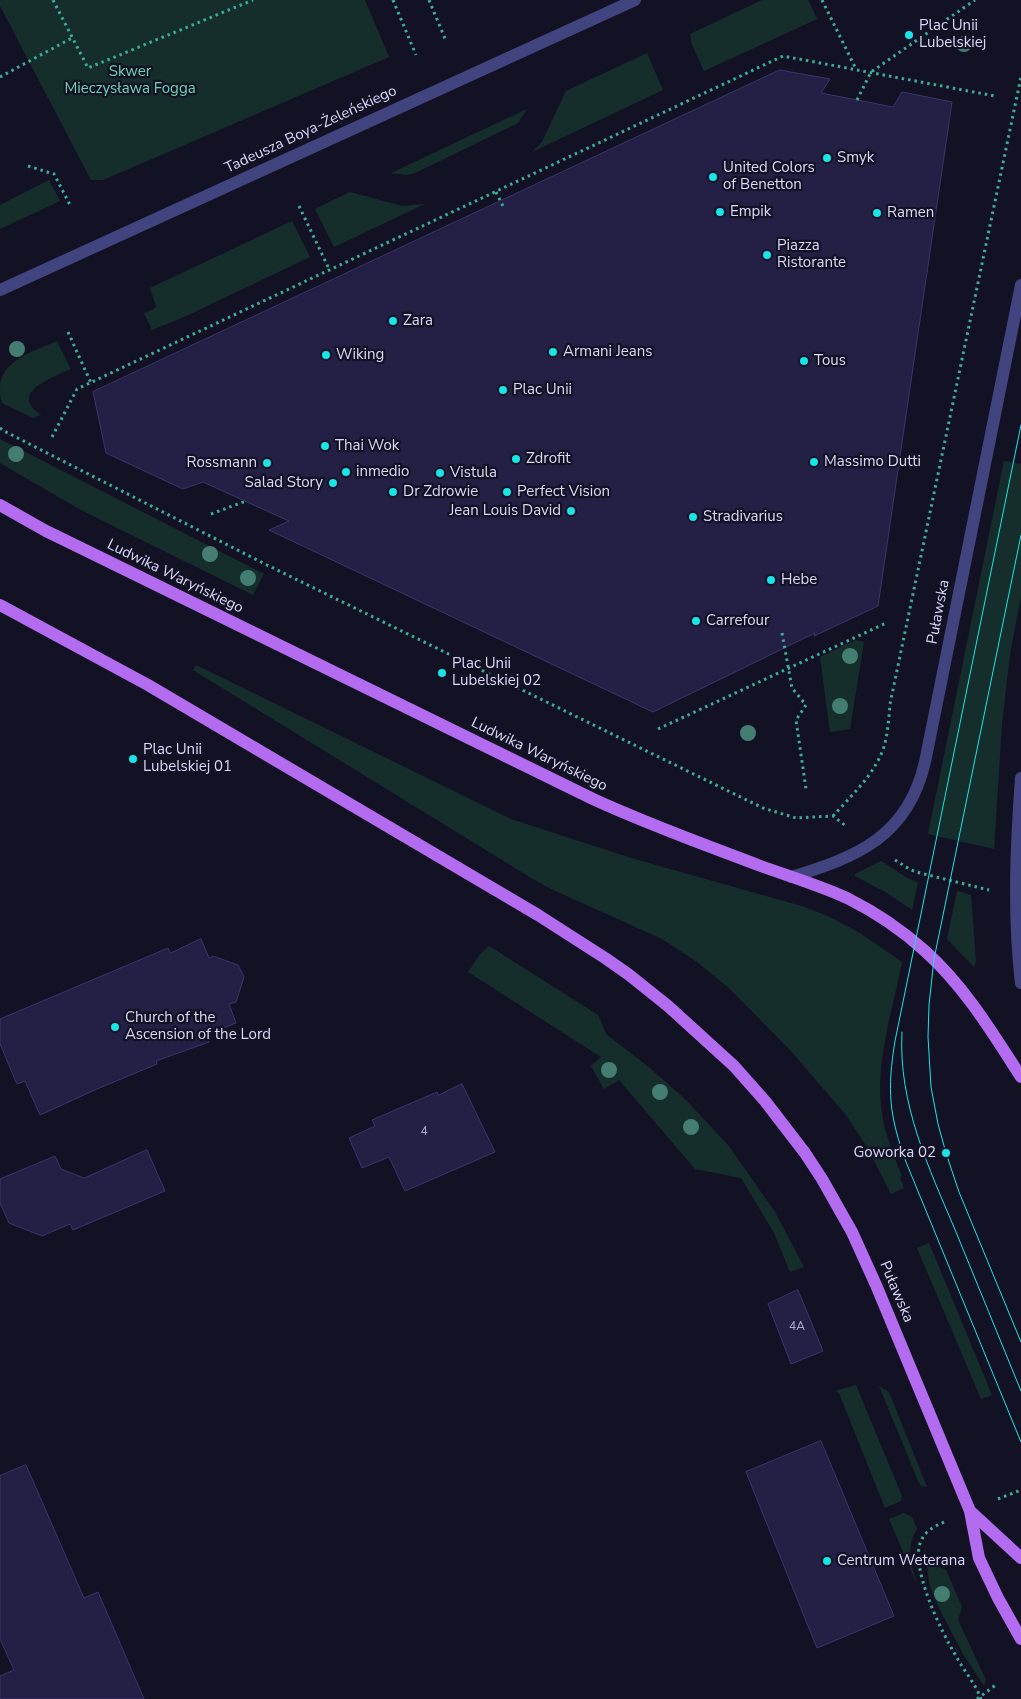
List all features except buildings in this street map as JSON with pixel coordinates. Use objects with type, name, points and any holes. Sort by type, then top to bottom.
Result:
[{"type":"main road","name":"Ludwika Waryńskiego","points":[[0,505],[94,555],[593,799],[654,826],[847,898],[894,926],[925,950],[960,986],[1021,1077]]},
{"type":"main road","name":"Puławska","points":[[0,605],[148,685],[503,894],[605,958],[651,992],[734,1066],[765,1101],[805,1153],[852,1232],[970,1511],[979,1558],[998,1598],[1021,1639]]},
{"type":"main road","name":"Puławska","points":[[970,1511],[1021,1558]]},
{"type":"street","name":"Tadeusza Boya-Żeleńskiego","points":[[0,290],[635,0]]},
{"type":"street","name":"Puławska","points":[[791,877],[825,867],[871,844],[893,826],[912,801],[917,790],[925,762],[1021,285]]},
{"type":"street","points":[[1021,778],[1016,842],[1015,897],[1021,984]]},
{"type":"path","points":[[53,0],[88,68],[253,0]]},
{"type":"path","points":[[393,0],[416,54]]},
{"type":"path","points":[[429,0],[446,41]]},
{"type":"path","points":[[822,0],[857,70]]},
{"type":"path","points":[[857,100],[871,72],[975,0]]},
{"type":"path","points":[[0,77],[72,38]]},
{"type":"path","points":[[52,437],[77,389],[783,56],[994,96]]},
{"type":"path","points":[[833,816],[861,784],[875,764],[885,744],[890,704],[1021,78]]},
{"type":"path","points":[[28,166],[54,174],[70,205]]},
{"type":"path","points":[[496,192],[504,208]]},
{"type":"path","points":[[299,206],[330,271]]},
{"type":"path","points":[[68,332],[91,383]]},
{"type":"path","points":[[0,428],[275,569],[763,808],[796,818],[833,816],[851,830]]},
{"type":"path","points":[[211,514],[246,502]]},
{"type":"path","points":[[658,729],[886,623]]},
{"type":"path","points":[[782,633],[792,688],[806,705],[796,720],[806,789]]},
{"type":"path","points":[[891,857],[911,870],[996,892]]},
{"type":"path","points":[[1014,1493],[1021,1490]]},
{"type":"path","points":[[942,1522],[927,1532],[921,1541],[918,1556],[924,1588],[951,1647],[973,1682],[980,1698],[997,1684]]},
{"type":"green space","name":"Skwer Mieczysława Fogga","points":[[0,0],[365,0],[389,57],[103,180],[91,180],[0,6]]},
{"type":"green space","points":[[762,0],[808,0],[817,19],[704,71],[692,45],[690,34]]},
{"type":"green space","points":[[647,53],[663,90],[532,152],[542,142],[566,91]]},
{"type":"green space","points":[[527,109],[518,123],[415,173],[407,175],[391,173]]},
{"type":"green space","points":[[49,180],[60,201],[0,229],[0,205]]},
{"type":"green space","points":[[350,192],[402,206],[425,204],[334,247],[315,209]]},
{"type":"green space","points":[[292,221],[310,257],[184,317],[152,330],[144,313],[154,309],[156,306],[150,288]]},
{"type":"green space","points":[[57,341],[71,369],[44,381],[31,393],[29,399],[32,407],[41,415],[33,418],[2,403],[0,388],[6,370],[21,357]]},
{"type":"green space","points":[[0,439],[264,574],[253,595],[81,510],[0,463]]},
{"type":"green space","points":[[1004,461],[1021,464],[1021,596],[1010,654],[1002,724],[994,849],[928,834]]},
{"type":"green space","points":[[855,640],[864,642],[850,729],[830,732],[820,657]]},
{"type":"green space","points":[[196,665],[511,819],[631,858],[805,907],[832,918],[860,933],[902,962],[886,1034],[880,1088],[886,1133],[902,1176],[900,1177],[904,1188],[891,1194],[867,1147],[846,1115],[791,1051],[730,989],[697,962],[662,939],[533,879],[193,670]]},
{"type":"green space","points":[[881,861],[909,879],[918,882],[912,910],[887,893],[855,876],[855,874]]},
{"type":"green space","points":[[957,891],[971,895],[976,962],[974,967],[947,939]]},
{"type":"green space","points":[[489,946],[598,1015],[606,1034],[650,1068],[686,1100],[728,1145],[775,1212],[804,1267],[790,1272],[774,1233],[741,1178],[695,1169],[619,1080],[604,1089],[591,1066],[601,1057],[468,972],[481,953]]},
{"type":"green space","points":[[929,1243],[992,1395],[981,1399],[917,1248]]},
{"type":"green space","points":[[856,1385],[902,1496],[901,1501],[885,1508],[839,1393],[835,1391]]},
{"type":"green space","points":[[879,1386],[889,1392],[927,1487],[919,1483]]},
{"type":"green space","points":[[904,1513],[912,1517],[917,1529],[911,1544],[910,1558],[918,1587],[889,1519]]},
{"type":"green space","points":[[924,1548],[931,1563],[946,1570],[962,1607],[958,1620],[986,1680],[984,1686],[963,1654],[939,1608],[930,1586]]},
{"type":"tram line","points":[[1021,425],[895,1041],[890,1088],[896,1130],[906,1162],[1021,1442]]},
{"type":"tram line","points":[[1021,535],[934,959],[928,1037],[931,1087],[946,1153],[959,1192],[1021,1342]]},
{"type":"tram line","points":[[902,1032],[902,1059],[905,1085],[917,1135],[1021,1391]]},
{"type":"place","name":"Plac Unii Lubelskiej","points":[[909,35]]},
{"type":"place","name":"Smyk","points":[[827,158]]},
{"type":"place","name":"United Colors of Benetton","points":[[713,177]]},
{"type":"place","name":"Empik","points":[[720,212]]},
{"type":"place","name":"Ramen","points":[[877,213]]},
{"type":"place","name":"Piazza Ristorante","points":[[767,255]]},
{"type":"place","name":"Zara","points":[[393,321]]},
{"type":"place","name":"Armani Jeans","points":[[553,352]]},
{"type":"place","name":"Wiking","points":[[326,355]]},
{"type":"place","name":"Tous","points":[[804,361]]},
{"type":"place","name":"Plac Unii","points":[[503,390]]},
{"type":"place","name":"Thai Wok","points":[[325,446]]},
{"type":"place","name":"Zdrofit","points":[[516,459]]},
{"type":"place","name":"Massimo Dutti","points":[[814,462]]},
{"type":"place","name":"Rossmann","points":[[267,463]]},
{"type":"place","name":"inmedio","points":[[346,472]]},
{"type":"place","name":"Vistula","points":[[440,473]]},
{"type":"place","name":"Salad Story","points":[[333,483]]},
{"type":"place","name":"Dr Zdrowie","points":[[393,492]]},
{"type":"place","name":"Perfect Vision","points":[[507,492]]},
{"type":"place","name":"Jean Louis David","points":[[571,511]]},
{"type":"place","name":"Stradivarius","points":[[693,517]]},
{"type":"place","name":"Hebe","points":[[771,580]]},
{"type":"place","name":"Carrefour","points":[[696,621]]},
{"type":"place","name":"Plac Unii Lubelskiej 02","points":[[442,673]]},
{"type":"place","name":"Plac Unii Lubelskiej 01","points":[[133,759]]},
{"type":"place","name":"Church of the Ascension of the Lord","points":[[115,1027]]},
{"type":"place","name":"Goworka 02","points":[[946,1153]]},
{"type":"place","name":"Centrum Weterana","points":[[827,1561]]}]
